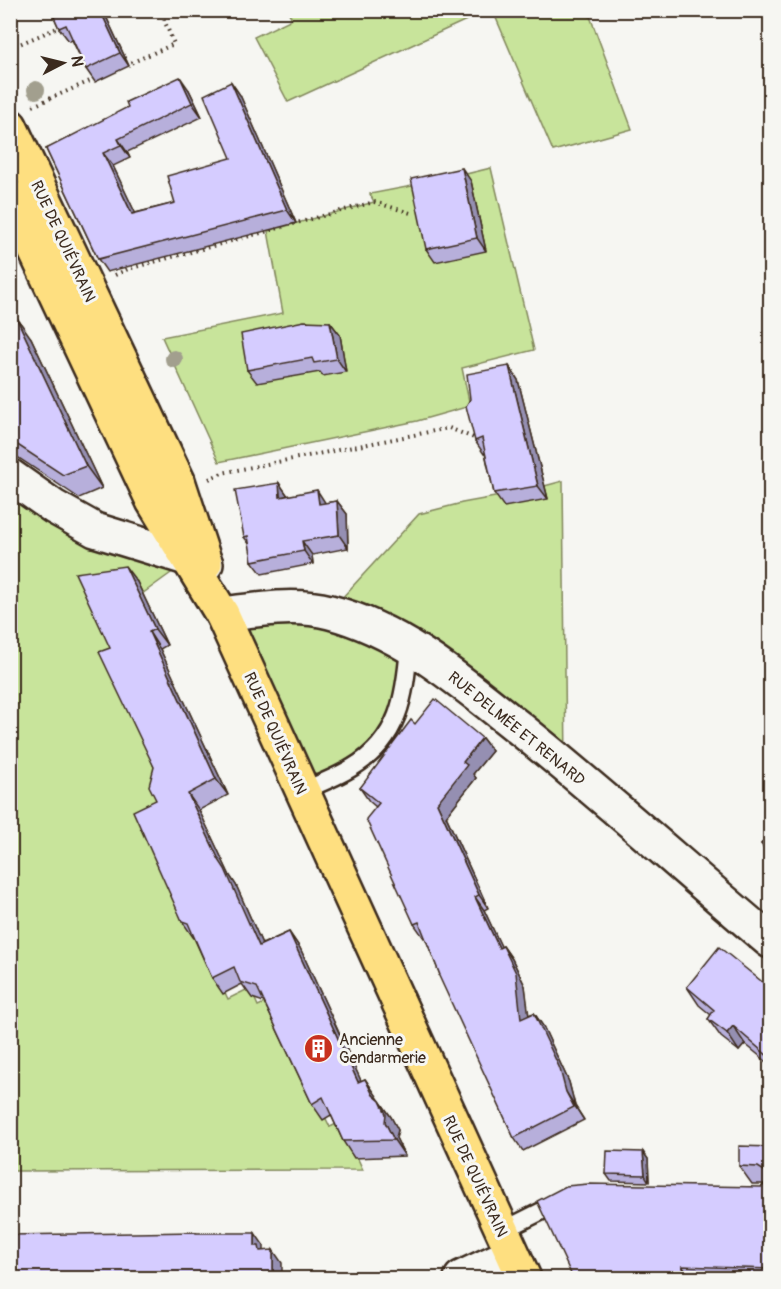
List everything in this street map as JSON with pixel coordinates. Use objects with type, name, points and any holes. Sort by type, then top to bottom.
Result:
[{"type":"main road","name":"RUE DE QUIÉVRAIN","points":[[21,116],[87,288],[182,491],[198,562]]},
{"type":"main road","name":"RUE DE QUIÉVRAIN","points":[[10,197],[153,501],[198,562],[513,1254]]},
{"type":"street","points":[[10,476],[54,507],[95,530],[198,562]]},
{"type":"street","name":"RUE DELMÉE ET RENARD","points":[[222,614],[296,606],[329,612],[359,621],[409,647],[439,665],[566,765],[771,941]]},
{"type":"street","points":[[461,1278],[513,1254]]},
{"type":"lane","points":[[303,791],[354,767],[378,746],[395,723],[406,688],[409,647]]},
{"type":"lane","points":[[513,1254],[575,1194]]},
{"type":"path","points":[[120,68],[174,44],[160,10]]},
{"type":"path","points":[[10,48],[65,25]]},
{"type":"path","points":[[21,116],[98,78]]},
{"type":"path","points":[[87,288],[128,269],[374,202],[414,214]]},
{"type":"path","points":[[182,491],[222,473],[449,428],[474,438]]},
{"type":"green space","points":[[288,11],[486,11],[288,102],[254,37],[292,19]]},
{"type":"green space","points":[[493,11],[588,11],[632,129],[553,151]]},
{"type":"green space","points":[[491,168],[534,350],[462,368],[470,406],[417,421],[219,462],[162,337],[283,313],[268,231],[374,202],[370,194]]},
{"type":"green space","points":[[563,481],[566,765],[410,648],[406,688],[378,746],[302,791],[222,614],[329,612],[419,514]]},
{"type":"green space","points":[[11,502],[54,507],[189,560],[142,594],[178,805],[150,835],[228,999],[250,988],[258,1006],[269,1001],[330,1127],[341,1122],[363,1170],[11,1171]]},
{"type":"building","points":[[51,10],[100,10],[120,53],[86,69],[66,25],[59,28]]},
{"type":"building","points":[[180,77],[192,103],[118,139],[121,145],[103,153],[132,214],[175,203],[167,176],[231,158],[204,95],[231,82],[287,210],[98,259],[46,149],[128,107],[126,102]]},
{"type":"building","points":[[462,168],[477,238],[426,249],[411,179]]},
{"type":"building","points":[[15,315],[86,466],[63,475],[10,440],[10,317]]},
{"type":"building","points":[[304,321],[330,322],[337,359],[314,363],[312,358],[247,370],[241,334]]},
{"type":"building","points":[[509,366],[538,486],[494,493],[482,438],[475,441],[466,406],[470,399],[467,374]]},
{"type":"building","points":[[279,483],[280,497],[317,490],[319,504],[337,501],[339,535],[302,541],[304,551],[252,561],[248,536],[244,537],[235,490]]},
{"type":"building","points":[[125,566],[155,629],[149,632],[216,779],[188,794],[259,946],[289,932],[358,1082],[365,1079],[373,1095],[380,1101],[386,1114],[385,1122],[394,1140],[343,1141],[323,1097],[312,1104],[257,987],[240,982],[234,967],[212,978],[188,923],[182,921],[133,811],[156,800],[149,786],[154,767],[99,652],[110,648],[75,573]]},
{"type":"building","points":[[435,699],[482,738],[463,762],[467,765],[437,803],[479,895],[475,897],[499,948],[503,946],[516,973],[521,1019],[534,1013],[560,1069],[566,1092],[574,1107],[514,1138],[439,976],[419,922],[414,924],[366,819],[379,803],[360,788],[411,720],[415,724]]},
{"type":"building","points":[[771,833],[771,852],[761,844]]},
{"type":"building","points":[[719,947],[771,989],[771,1066],[766,1063],[770,1058],[733,1026],[727,1033],[708,1019],[714,1010],[687,987]]},
{"type":"building","points":[[739,1146],[771,1147],[771,1269],[682,1266],[688,1278],[573,1278],[537,1201],[566,1186],[588,1184],[762,1187],[767,1182],[766,1172],[758,1167],[739,1166]]},
{"type":"building","points":[[607,1151],[643,1152],[645,1175],[606,1174]]},
{"type":"building","points":[[255,1233],[255,1246],[259,1246],[260,1251],[273,1250],[273,1278],[10,1278],[10,1235]]},
{"type":"place","name":"Ancienne Gendarmerie","points":[[318,1048]]}]
